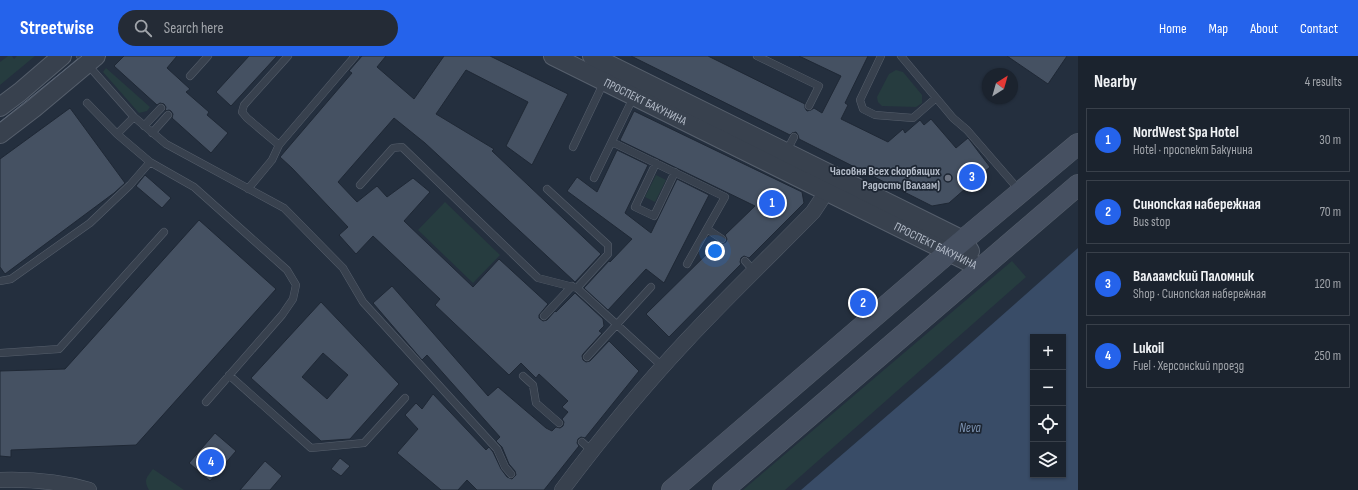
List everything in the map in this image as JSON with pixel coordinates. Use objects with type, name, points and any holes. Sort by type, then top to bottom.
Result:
[{"type":"main road","points":[[672,490],[956,246],[1078,144]]},
{"type":"main road","points":[[723,490],[1078,185]]},
{"type":"street","points":[[0,107],[62,56]]},
{"type":"street","name":"ПРОСПЕКТ БАКУНИНА","points":[[554,56],[634,96],[829,183],[956,246],[981,268]]},
{"type":"street","name":"ПРОСПЕКТ БАКУНИНА","points":[[592,56],[790,144],[829,183]]},
{"type":"street","points":[[0,134],[34,108],[88,59]]},
{"type":"street","points":[[562,490],[587,446],[623,412],[750,266],[813,212],[829,183]]},
{"type":"street","points":[[0,480],[44,480],[71,484],[89,490]]},
{"type":"lane","points":[[190,76],[208,56]]},
{"type":"lane","points":[[279,145],[242,112],[244,104],[288,56]]},
{"type":"lane","points":[[248,189],[272,160],[279,145],[354,56]]},
{"type":"lane","points":[[757,56],[819,86],[809,106]]},
{"type":"lane","points":[[881,56],[860,100],[863,109],[875,115],[913,118],[936,98]]},
{"type":"lane","points":[[901,56],[953,118],[968,130],[1020,192]]},
{"type":"lane","points":[[88,59],[134,117],[166,144],[284,208],[343,268],[363,302],[497,449],[505,468],[511,474]]},
{"type":"lane","points":[[573,147],[604,81]]},
{"type":"lane","points":[[594,178],[634,96]]},
{"type":"lane","points":[[87,103],[117,134],[150,162],[194,187],[287,270],[296,285],[293,299],[282,315],[206,402]]},
{"type":"lane","points":[[144,126],[161,108]]},
{"type":"lane","points":[[152,133],[168,114]]},
{"type":"lane","points":[[117,134],[134,117]]},
{"type":"lane","points":[[612,142],[725,196],[687,264]]},
{"type":"lane","points":[[360,185],[393,148],[402,147],[538,278],[574,287],[663,367]]},
{"type":"lane","points":[[0,281],[12,279],[90,223],[130,185],[150,162]]},
{"type":"lane","points":[[656,163],[635,207],[654,216],[675,172]]},
{"type":"lane","points":[[544,316],[608,254],[608,245],[547,189]]},
{"type":"lane","points":[[707,229],[722,239]]},
{"type":"lane","points":[[0,352],[59,349],[164,232]]},
{"type":"lane","points":[[587,357],[651,287]]},
{"type":"lane","points":[[229,375],[311,448],[364,444],[405,398]]},
{"type":"lane","points":[[522,376],[533,385],[536,403],[559,423]]},
{"type":"green space","points":[[8,56],[12,56],[14,59],[17,56],[35,56],[0,85],[0,62]]},
{"type":"green space","points":[[106,68],[150,107],[147,111],[139,113],[103,72]]},
{"type":"green space","points":[[896,70],[903,72],[922,95],[922,103],[916,107],[882,106],[878,102],[877,97],[889,74]]},
{"type":"green space","points":[[656,175],[666,180],[655,202],[645,197]]},
{"type":"green space","points":[[445,202],[500,255],[473,283],[418,230]]},
{"type":"green space","points":[[1012,261],[1026,277],[785,490],[743,490]]},
{"type":"green space","points":[[153,469],[184,490],[149,490],[146,481]]},
{"type":"water","name":"Neva","points":[[1078,248],[1078,490],[801,490],[947,364]]},
{"type":"building","points":[[124,56],[177,56],[167,68],[190,89],[186,92],[209,112],[207,115],[228,133],[211,153],[172,118],[173,114],[171,111],[165,111],[166,107],[164,104],[160,103],[157,105],[114,66]]},
{"type":"building","points":[[249,56],[277,56],[231,106],[216,92]]},
{"type":"building","points":[[362,56],[386,56],[377,67],[414,99],[444,56],[490,56],[568,94],[532,165],[506,146],[528,102],[466,70],[436,114],[494,149],[492,151],[601,254],[575,282],[425,143],[394,118],[338,182],[357,202],[377,186],[387,197],[413,178],[430,192],[404,221],[473,287],[499,259],[548,304],[539,315],[539,318],[543,321],[547,320],[575,293],[603,319],[604,326],[599,331],[602,333],[583,354],[583,360],[586,362],[590,361],[609,341],[639,371],[585,438],[581,437],[578,439],[577,443],[579,446],[544,490],[477,490],[467,480],[458,490],[441,490],[397,453],[418,429],[405,415],[416,403],[422,409],[433,394],[486,450],[489,447],[507,477],[512,479],[516,475],[515,471],[509,464],[502,447],[496,441],[500,437],[427,355],[422,360],[373,303],[392,286],[488,396],[498,387],[546,428],[552,431],[556,427],[560,428],[563,426],[564,422],[562,419],[568,412],[562,407],[568,401],[539,374],[536,378],[521,363],[509,375],[435,305],[440,299],[373,236],[356,254],[339,235],[348,227],[280,157],[352,73],[349,71]]},
{"type":"building","points":[[631,56],[708,56],[805,104],[807,111],[814,108],[822,113],[841,76],[799,56],[868,56],[845,103],[848,105],[841,119],[888,142],[903,129],[905,133],[920,120],[924,125],[931,119],[956,148],[968,138],[990,167],[949,203],[932,206],[799,139],[796,132],[790,135]]},
{"type":"building","points":[[1007,56],[1067,56],[1048,84]]},
{"type":"building","points":[[70,108],[125,183],[114,193],[5,274],[0,267],[0,159]]},
{"type":"building","points":[[634,111],[802,192],[804,203],[749,258],[744,256],[741,258],[741,264],[669,337],[646,314],[718,243],[722,244],[726,242],[727,239],[725,235],[755,206],[621,141],[620,140]]},
{"type":"building","points":[[617,150],[648,165],[625,213],[651,233],[677,179],[709,195],[664,283],[646,269],[608,310],[584,288],[632,239],[567,191],[577,177],[597,192]]},
{"type":"building","points":[[145,175],[171,198],[162,208],[136,186]]},
{"type":"building","points":[[199,220],[276,289],[136,445],[11,450],[11,457],[0,456],[0,371],[65,369]]},
{"type":"building","points":[[321,302],[399,384],[350,439],[321,441],[251,378]],"holes":[[[323,353],[348,375],[327,399],[302,377]]]},
{"type":"building","points":[[215,433],[236,451],[210,481],[189,463]]},
{"type":"building","points":[[340,458],[350,466],[341,476],[331,469]]},
{"type":"building","points":[[265,461],[282,476],[270,490],[240,490]]},
{"type":"tram line","points":[[0,122],[82,56]]},
{"type":"place","name":"Валаамский Паломник","points":[[972,177]]},
{"type":"place","name":"Часовня Всех скорбящих Радость (Валаам)","points":[[948,178]]},
{"type":"place","name":"NordWest Spa Hotel","points":[[772,203]]},
{"type":"place","name":"Синопская набережная","points":[[863,303]]},
{"type":"place","name":"Lukoil","points":[[211,462]]}]
